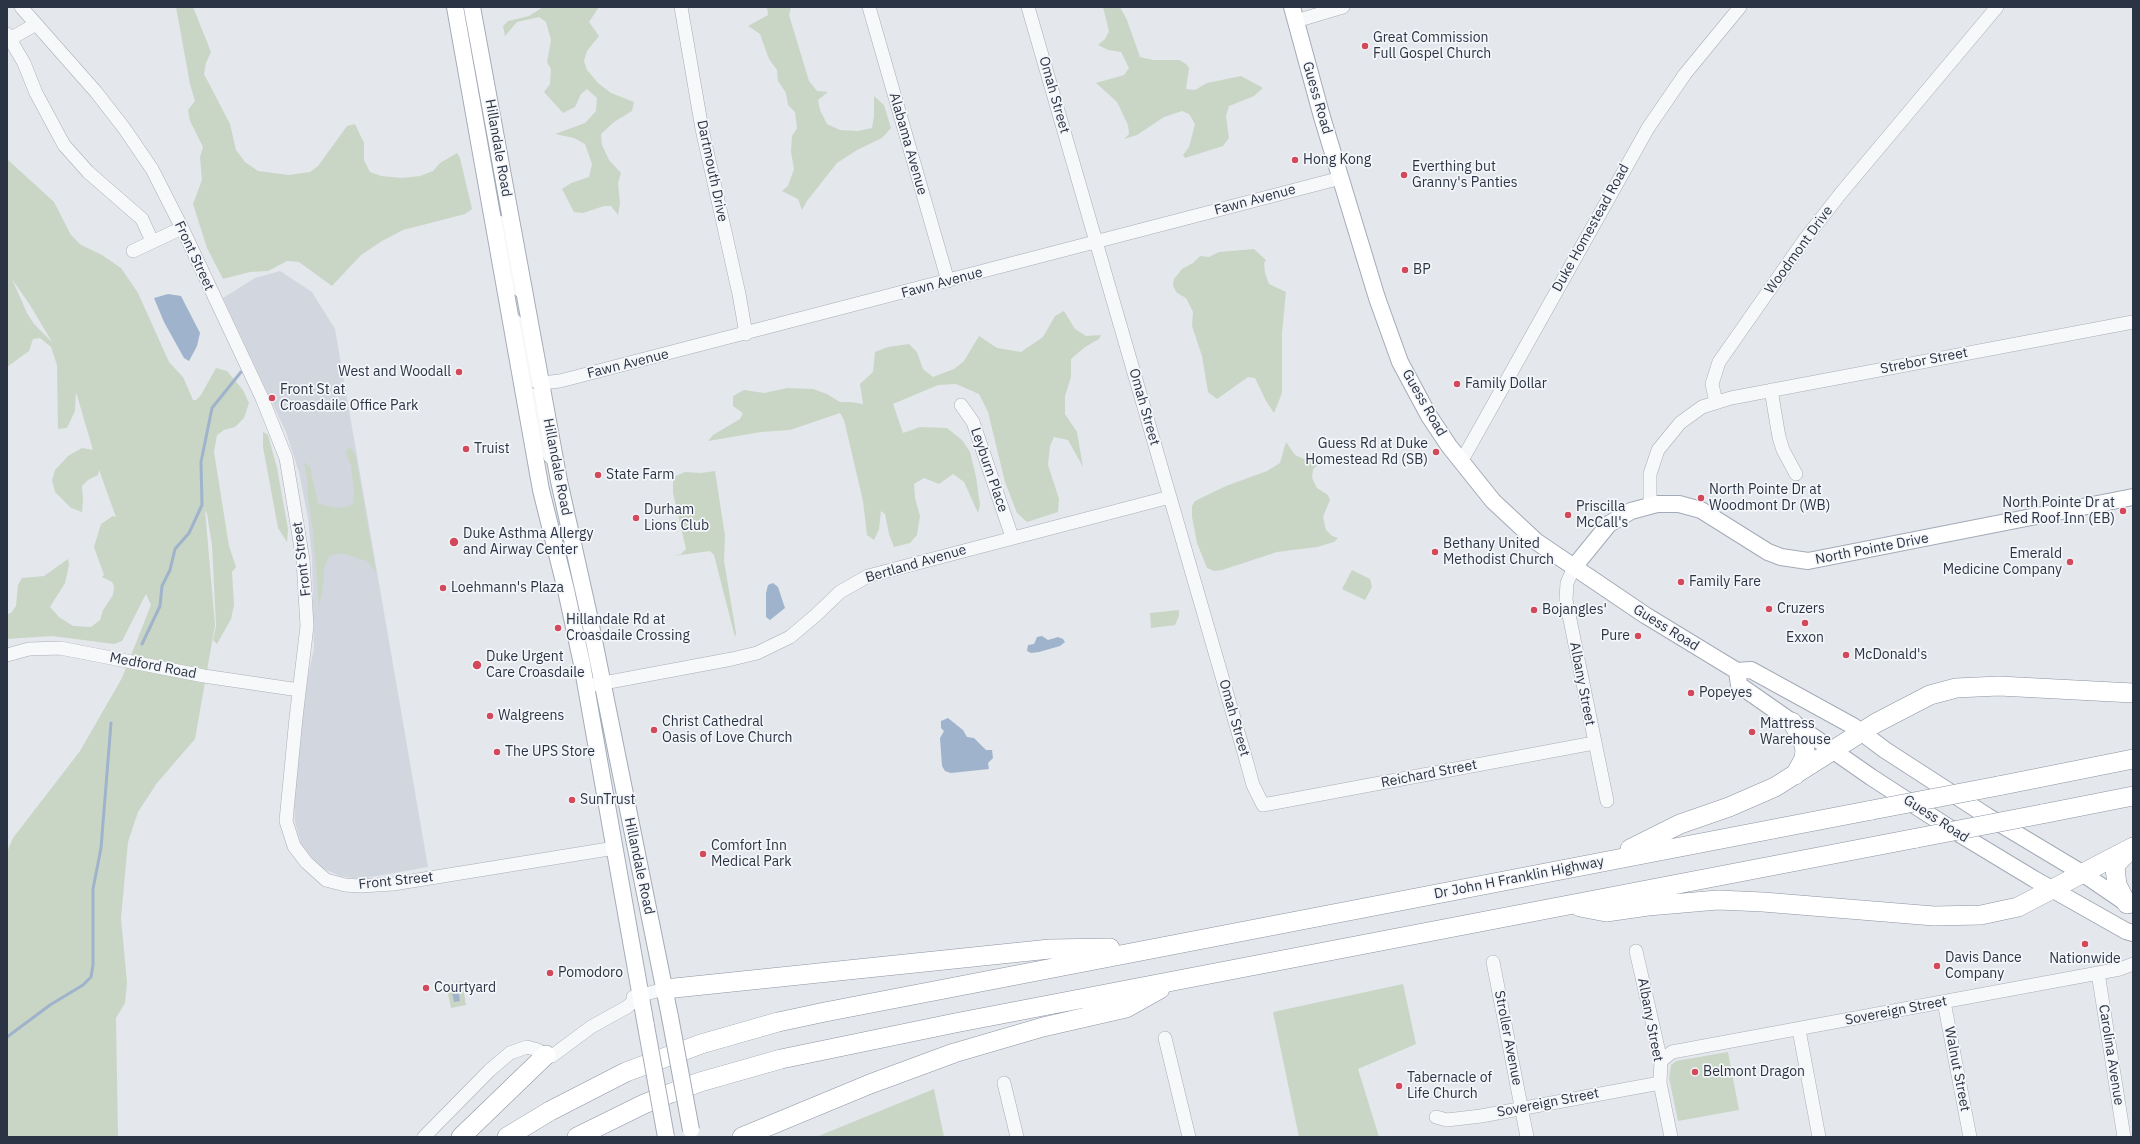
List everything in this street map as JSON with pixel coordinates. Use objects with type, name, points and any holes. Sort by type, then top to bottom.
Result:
[{"type":"highway","points":[[1597,863],[1658,837],[1680,824],[1729,807],[1775,787],[1862,732],[1917,700],[1956,688],[2006,686],[2133,693]]},
{"type":"highway","points":[[1792,722],[1802,738],[1805,750],[1802,762],[1795,775]]},
{"type":"highway","name":"Dr John H Franklin Highway","points":[[1166,946],[2133,759]]},
{"type":"highway","points":[[577,1137],[644,1104],[671,1093],[730,1073],[781,1059],[955,1023],[2133,796]]},
{"type":"highway","points":[[1571,905],[1606,912],[1683,902],[1726,900],[1934,916],[1968,916],[2004,912],[2053,890],[2132,847]]},
{"type":"highway","points":[[2130,906],[2117,886],[2115,868],[2118,862],[2132,847]]},
{"type":"highway","points":[[665,989],[1050,949],[1166,946]]},
{"type":"highway","points":[[507,1137],[580,1094],[626,1072],[665,1056],[742,1032],[825,1012],[1166,946]]},
{"type":"highway","points":[[742,1137],[870,1084],[954,1053],[1043,1027],[1126,1008],[1174,981]]},
{"type":"highway","points":[[461,1137],[546,1056]]},
{"type":"main road","name":"Hillandale Road","points":[[454,7],[541,490],[566,590],[586,686],[666,1137]]},
{"type":"main road","name":"Hillandale Road","points":[[472,7],[559,481],[603,683],[665,989],[691,1134]]},
{"type":"main road","name":"Guess Road","points":[[1294,14],[1381,312],[1400,362],[1429,416],[1460,462],[1511,519],[1537,542],[1645,616],[1737,670],[1751,670],[1862,732],[1884,750],[1987,816],[2082,873],[2130,906]]},
{"type":"main road","name":"North Pointe Drive","points":[[1574,567],[1609,524],[1631,511],[1650,505],[1664,503],[1679,504],[1701,510],[1768,552],[1781,557],[1808,561],[2133,497]]},
{"type":"main road","name":"Guess Road","points":[[1737,670],[1739,685],[1834,751],[1948,827],[2053,890],[2126,931],[2133,933]]},
{"type":"street","name":"Front Street","points":[[21,7],[96,92],[124,128],[152,169],[182,228],[264,404],[286,458],[298,522],[307,604],[305,651],[299,690],[286,821],[294,846],[306,862],[326,880],[345,885],[393,884],[615,848]]},
{"type":"street","name":"Dartmouth Drive","points":[[681,7],[702,129],[739,294],[746,334]]},
{"type":"street","name":"Alabama Avenue","points":[[869,7],[948,281]]},
{"type":"street","name":"Omah Street","points":[[1028,7],[1253,785],[1263,805]]},
{"type":"street","points":[[1294,14],[1343,7]]},
{"type":"street","name":"Duke Homestead Road","points":[[1460,462],[1648,128],[1680,80],[1740,7]]},
{"type":"street","name":"Woodmont Drive","points":[[1716,402],[1712,384],[1719,362],[1805,240],[1841,193],[1997,7]]},
{"type":"street","points":[[36,24],[9,36],[24,63],[40,100],[64,145],[88,172],[142,219],[152,241]]},
{"type":"street","name":"Fawn Avenue","points":[[542,383],[567,379],[746,334],[1341,178]]},
{"type":"street","points":[[493,222],[499,222],[504,229],[511,267],[528,310]]},
{"type":"street","points":[[133,251],[182,228]]},
{"type":"street","points":[[510,316],[518,324],[524,337],[532,377],[534,381],[542,383]]},
{"type":"street","name":"Strebor Street","points":[[1716,402],[1771,390],[2133,322]]},
{"type":"street","points":[[523,388],[535,399],[541,434],[559,481]]},
{"type":"street","points":[[1771,390],[1783,450],[1796,474]]},
{"type":"street","points":[[1650,505],[1650,474],[1658,450],[1667,437],[1689,415],[1702,407],[1716,402]]},
{"type":"street","name":"Leyburn Place","points":[[961,405],[973,422],[1012,537]]},
{"type":"street","name":"Bertland Avenue","points":[[586,686],[732,659],[757,652],[790,637],[816,616],[840,592],[854,582],[868,576],[1012,537],[1170,497]]},
{"type":"street","name":"Albany Street","points":[[1574,567],[1567,583],[1566,600],[1607,801]]},
{"type":"street","name":"Medford Road","points":[[7,654],[29,649],[60,648],[204,676],[299,690]]},
{"type":"street","name":"Reichard Street","points":[[1263,805],[1594,743]]},
{"type":"street","name":"Albany Street","points":[[1636,951],[1661,1061],[1660,1083],[1671,1137]]},
{"type":"street","name":"Stroller Avenue","points":[[1493,962],[1526,1137]]},
{"type":"street","name":"Sovereign Street","points":[[1661,1061],[1672,1052],[1799,1030],[2120,969],[2133,964]]},
{"type":"street","name":"Carolina Avenue","points":[[2098,973],[2124,1137]]},
{"type":"street","points":[[424,1137],[490,1070],[510,1053],[527,1047],[538,1050],[546,1056],[568,1035],[614,1005],[641,995],[665,989]]},
{"type":"street","name":"Walnut Street","points":[[1944,1002],[1970,1137]]},
{"type":"street","points":[[1799,1030],[1819,1137]]},
{"type":"street","points":[[1165,1038],[1189,1137]]},
{"type":"street","points":[[1004,1083],[1017,1137]]},
{"type":"street","name":"Sovereign Street","points":[[1436,1117],[1447,1120],[1660,1083]]},
{"type":"shaded area","points":[[280,271],[312,292],[335,329],[428,867],[360,879],[340,876],[322,868],[309,854],[301,844],[295,822],[294,805],[306,685],[314,649],[312,559],[308,518],[299,472],[286,432],[223,298],[255,278]]},
{"type":"green space","points":[[176,7],[193,7],[211,52],[206,63],[204,74],[230,124],[236,150],[245,162],[258,171],[289,175],[310,172],[318,166],[347,126],[355,124],[364,143],[364,160],[370,172],[381,176],[402,178],[420,176],[433,171],[440,163],[457,153],[460,158],[472,209],[465,214],[403,230],[382,241],[361,255],[332,286],[299,262],[287,261],[268,271],[250,272],[223,279],[207,248],[193,204],[202,180],[200,157],[203,147],[190,121],[188,110],[195,101],[190,84]]},
{"type":"green space","points":[[543,7],[599,7],[589,22],[599,36],[587,51],[584,61],[587,70],[598,83],[611,93],[634,102],[632,111],[614,122],[601,134],[602,145],[609,160],[621,173],[618,183],[620,203],[618,215],[611,206],[604,206],[583,213],[574,212],[562,189],[571,183],[589,177],[592,164],[585,144],[574,138],[555,134],[585,123],[596,111],[597,98],[587,89],[581,94],[575,107],[563,113],[544,92],[550,84],[551,69],[547,62],[551,40],[546,22],[539,17],[517,22],[505,36],[503,26],[508,21],[529,16]]},
{"type":"green space","points":[[767,7],[791,7],[789,15],[809,81],[817,91],[828,92],[818,100],[820,110],[827,124],[840,130],[858,131],[872,128],[874,116],[874,96],[884,105],[891,128],[882,138],[857,150],[837,163],[807,201],[802,210],[798,199],[782,191],[788,186],[794,169],[791,152],[792,136],[797,128],[795,112],[788,105],[786,93],[778,81],[777,70],[769,59],[760,34],[748,26],[768,15]]},
{"type":"green space","points":[[1103,7],[1120,7],[1127,20],[1140,57],[1153,60],[1179,60],[1186,64],[1189,68],[1186,89],[1195,90],[1207,83],[1241,76],[1263,88],[1254,96],[1229,106],[1226,116],[1229,138],[1223,146],[1185,158],[1183,155],[1189,147],[1195,124],[1189,114],[1182,111],[1164,117],[1137,135],[1124,139],[1129,134],[1128,125],[1117,102],[1096,83],[1124,75],[1129,68],[1121,52],[1108,50],[1098,45],[1105,39],[1109,31]]},
{"type":"green space","points":[[7,159],[54,202],[71,235],[81,245],[102,255],[121,268],[138,293],[169,362],[183,377],[193,400],[196,400],[201,395],[216,368],[227,371],[243,390],[249,403],[244,418],[235,427],[224,430],[217,435],[214,452],[229,546],[236,567],[232,572],[234,605],[231,619],[217,644],[213,640],[216,626],[212,545],[205,510],[215,625],[195,739],[157,783],[138,812],[128,842],[121,918],[127,983],[125,1003],[116,1018],[118,1137],[7,1137],[7,852],[13,838],[80,751],[122,678],[151,605],[146,594],[122,641],[114,644],[52,636],[7,639],[7,614],[11,613],[16,606],[18,585],[22,578],[44,576],[68,559],[69,565],[65,583],[50,607],[59,617],[73,626],[91,627],[100,620],[103,610],[113,595],[114,586],[112,582],[102,577],[104,575],[94,547],[101,524],[113,516],[116,517],[99,470],[98,475],[88,480],[82,486],[82,512],[71,508],[55,492],[52,480],[55,470],[68,456],[82,448],[93,450],[76,392],[75,411],[67,428],[58,429],[57,365],[51,347],[40,338],[33,339],[29,351],[7,367]],"holes":[[[12,279],[30,305],[52,342],[34,324],[27,313]]]},
{"type":"green space","points":[[1254,249],[1266,260],[1264,263],[1265,273],[1269,284],[1286,292],[1282,333],[1282,393],[1274,413],[1266,401],[1255,378],[1248,377],[1217,399],[1208,392],[1202,356],[1192,326],[1193,312],[1186,298],[1177,293],[1173,286],[1174,279],[1182,269],[1193,263],[1200,256],[1209,257],[1219,252]]},
{"type":"green space","points":[[1064,311],[1075,329],[1086,336],[1101,335],[1099,339],[1085,347],[1071,359],[1071,377],[1065,396],[1065,414],[1077,432],[1083,467],[1068,440],[1054,437],[1050,446],[1048,465],[1059,499],[1058,512],[1027,522],[1017,513],[1005,482],[988,412],[979,394],[956,384],[938,385],[893,404],[903,433],[920,427],[947,428],[962,440],[970,452],[976,477],[980,505],[978,513],[964,482],[953,474],[939,484],[924,478],[914,484],[915,498],[920,516],[917,535],[910,543],[894,547],[889,534],[885,514],[881,511],[879,529],[874,540],[867,535],[863,501],[844,420],[840,413],[790,430],[761,432],[708,441],[713,435],[740,419],[743,413],[733,406],[733,396],[744,390],[764,393],[787,388],[813,389],[827,394],[840,402],[863,404],[860,384],[873,372],[875,352],[888,347],[909,344],[917,352],[923,369],[933,377],[954,369],[964,361],[979,336],[997,348],[1021,352],[1043,337],[1055,316]]},
{"type":"green space","points":[[263,432],[268,435],[277,468],[288,529],[287,542],[278,528],[263,447]]},
{"type":"green space","points":[[1286,442],[1295,455],[1304,459],[1327,458],[1313,469],[1312,478],[1317,488],[1328,495],[1330,500],[1323,517],[1326,530],[1332,536],[1338,538],[1334,542],[1317,547],[1277,552],[1222,570],[1214,571],[1207,568],[1197,543],[1192,517],[1192,506],[1195,501],[1226,486],[1267,471],[1280,463]]},
{"type":"green space","points":[[348,448],[352,449],[356,458],[376,573],[367,561],[341,553],[329,556],[324,568],[323,588],[319,606],[313,532],[304,462],[310,467],[318,504],[337,508],[345,507],[353,504],[354,493],[351,466],[346,453]]},
{"type":"green space","points":[[715,471],[725,536],[724,561],[736,633],[735,637],[714,555],[710,551],[673,556],[681,554],[686,549],[673,493],[673,477],[685,472],[701,473]]},
{"type":"green space","points":[[1352,570],[1370,579],[1372,587],[1365,600],[1342,589]]},
{"type":"green space","points":[[1179,610],[1179,616],[1175,625],[1151,628],[1150,613]]},
{"type":"green space","points":[[462,981],[466,1005],[451,1008],[446,984]]},
{"type":"green space","points":[[1403,984],[1416,1044],[1358,1069],[1379,1137],[1299,1137],[1273,1012]]},
{"type":"green space","points":[[1728,1052],[1739,1110],[1678,1121],[1669,1078],[1671,1065],[1676,1061]]},
{"type":"green space","points":[[934,1089],[944,1137],[816,1137]]},
{"type":"water","points":[[168,294],[181,296],[200,333],[197,346],[189,361],[184,358],[164,322],[154,298]]},
{"type":"water","points":[[773,583],[778,587],[785,608],[770,620],[766,617],[766,593],[768,585]]},
{"type":"water","points":[[1042,636],[1048,640],[1058,637],[1063,639],[1065,642],[1060,646],[1039,652],[1031,653],[1027,651],[1028,645],[1034,644],[1037,637]]},
{"type":"water","points":[[948,718],[963,730],[967,737],[974,738],[986,750],[992,750],[993,758],[988,763],[989,769],[951,773],[945,771],[942,766],[940,738],[944,731],[941,728],[941,721]]},
{"type":"water","points":[[458,987],[460,1001],[454,1002],[451,988]]},
{"type":"waterway","points":[[142,644],[160,606],[162,586],[170,570],[175,549],[189,533],[202,505],[201,462],[212,408],[241,372]]},
{"type":"waterway","points":[[7,1037],[50,1005],[83,985],[91,977],[93,965],[93,889],[101,848],[111,723]]},
{"type":"place","name":"Great Commission Full Gospel Church","points":[[1365,46]]},
{"type":"place","name":"Hong Kong","points":[[1295,160]]},
{"type":"place","name":"Everthing but Granny's Panties","points":[[1404,175]]},
{"type":"place","name":"BP","points":[[1405,270]]},
{"type":"place","name":"West and Woodall","points":[[459,372]]},
{"type":"place","name":"Family Dollar","points":[[1457,384]]},
{"type":"place","name":"Front St at Croasdaile Office Park","points":[[272,398]]},
{"type":"place","name":"Truist","points":[[466,449]]},
{"type":"place","name":"Guess Rd at Duke Homestead Rd (SB)","points":[[1436,452]]},
{"type":"place","name":"State Farm","points":[[598,475]]},
{"type":"place","name":"North Pointe Dr at Woodmont Dr (WB)","points":[[1701,498]]},
{"type":"place","name":"North Pointe Dr at Red Roof Inn (EB)","points":[[2123,511]]},
{"type":"place","name":"Priscilla McCall's","points":[[1568,515]]},
{"type":"place","name":"Durham Lions Club","points":[[636,518]]},
{"type":"place","name":"Duke Asthma Allergy and Airway Center","points":[[454,542]]},
{"type":"place","name":"Bethany United Methodist Church","points":[[1435,552]]},
{"type":"place","name":"Emerald Medicine Company","points":[[2070,562]]},
{"type":"place","name":"Family Fare","points":[[1681,582]]},
{"type":"place","name":"Loehmann's Plaza","points":[[443,588]]},
{"type":"place","name":"Cruzers","points":[[1769,609]]},
{"type":"place","name":"Bojangles'","points":[[1534,610]]},
{"type":"place","name":"Exxon","points":[[1805,623]]},
{"type":"place","name":"Hillandale Rd at Croasdaile Crossing","points":[[558,628]]},
{"type":"place","name":"Pure","points":[[1638,636]]},
{"type":"place","name":"McDonald's","points":[[1846,655]]},
{"type":"place","name":"Duke Urgent Care Croasdaile","points":[[477,665]]},
{"type":"place","name":"Popeyes","points":[[1691,693]]},
{"type":"place","name":"Walgreens","points":[[490,716]]},
{"type":"place","name":"Christ Cathedral Oasis of Love Church","points":[[654,730]]},
{"type":"place","name":"Mattress Warehouse","points":[[1752,732]]},
{"type":"place","name":"The UPS Store","points":[[497,752]]},
{"type":"place","name":"SunTrust","points":[[572,800]]},
{"type":"place","name":"Comfort Inn Medical Park","points":[[703,854]]},
{"type":"place","name":"Nationwide","points":[[2085,944]]},
{"type":"place","name":"Davis Dance Company","points":[[1937,966]]},
{"type":"place","name":"Pomodoro","points":[[550,973]]},
{"type":"place","name":"Courtyard","points":[[426,988]]},
{"type":"place","name":"Belmont Dragon","points":[[1695,1072]]},
{"type":"place","name":"Tabernacle of Life Church","points":[[1399,1086]]}]
